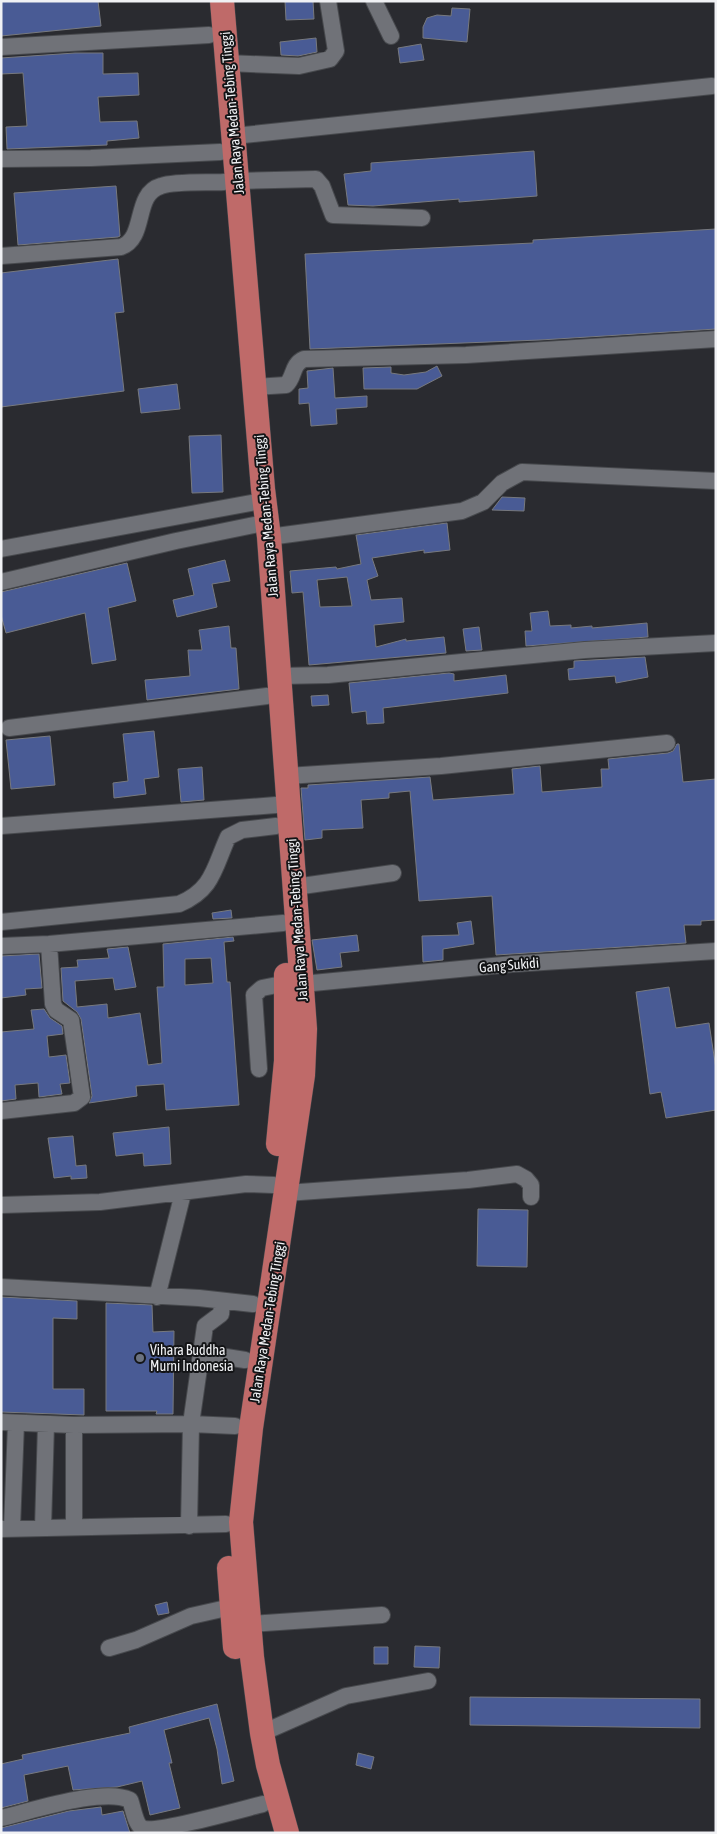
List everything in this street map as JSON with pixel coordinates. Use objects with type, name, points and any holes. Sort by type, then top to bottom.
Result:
[{"type":"highway","name":"Jalan Raya Medan-Tebing Tinggi","points":[[206,1],[209,34],[227,144],[254,387],[258,522],[267,696],[282,923],[295,984]]},
{"type":"highway","name":"Jalan Raya Medan-Tebing Tinggi","points":[[222,1],[227,63],[227,144]]},
{"type":"highway","name":"Jalan Raya Medan-Tebing Tinggi","points":[[231,181],[258,522],[280,676],[295,887],[295,984],[286,1061],[280,1189],[241,1522],[249,1624],[262,1733],[268,1765],[287,1833]]},
{"type":"highway","name":"Jalan Raya Medan-Tebing Tinggi","points":[[270,1833],[247,1737],[231,1607],[226,1524],[235,1426],[253,1304],[280,1189]]},
{"type":"street","points":[[227,63],[299,66],[330,59],[336,51],[328,1]]},
{"type":"street","points":[[374,1],[391,36]]},
{"type":"street","points":[[1,47],[209,34]]},
{"type":"street","points":[[1,158],[91,158],[227,144],[712,86]]},
{"type":"street","points":[[1,256],[128,245],[133,239],[143,204],[150,194],[160,186],[231,181],[316,179],[322,186],[333,214],[422,218]]},
{"type":"street","points":[[254,387],[286,386],[290,381],[294,367],[304,358],[466,356],[716,339]]},
{"type":"street","points":[[1,549],[258,522],[462,511],[483,502],[502,483],[522,472],[716,480]]},
{"type":"street","points":[[1,582],[258,522]]},
{"type":"street","points":[[280,676],[328,675],[585,650],[716,643]]},
{"type":"street","points":[[9,728],[267,696]]},
{"type":"street","points":[[286,776],[441,766],[666,743]]},
{"type":"street","points":[[1,826],[276,816]]},
{"type":"street","points":[[1,922],[179,904],[195,898],[207,886],[228,836],[276,816]]},
{"type":"street","points":[[295,887],[393,873]]},
{"type":"street","points":[[1,946],[49,944],[282,923]]},
{"type":"street","points":[[1,1111],[74,1103],[82,1096],[71,1020],[56,1010],[52,1004],[49,944]]},
{"type":"street","name":"Gang Sukidi","points":[[259,1069],[254,995],[262,988],[512,964],[716,951]]},
{"type":"street","points":[[1,1205],[100,1202],[246,1184],[280,1189],[468,1180],[517,1174],[526,1179],[531,1186],[531,1197]]},
{"type":"street","points":[[157,1297],[183,1192]]},
{"type":"street","points":[[1,1287],[253,1304]]},
{"type":"street","points":[[189,1526],[192,1424],[201,1353],[205,1326],[221,1314],[222,1302]]},
{"type":"street","points":[[201,1353],[245,1360]]},
{"type":"street","points":[[226,1524],[6,1529],[9,1422],[74,1425],[192,1424],[235,1426]]},
{"type":"street","points":[[43,1528],[46,1424]]},
{"type":"street","points":[[74,1425],[74,1527]]},
{"type":"street","points":[[109,1648],[136,1640],[192,1616],[231,1607]]},
{"type":"street","points":[[249,1624],[382,1615]]},
{"type":"street","points":[[262,1733],[346,1696],[428,1681]]},
{"type":"street","points":[[1,1818],[92,1797],[118,1795],[130,1800],[138,1825],[142,1829],[163,1829],[263,1804]]},
{"type":"building","points":[[1,1],[98,1],[101,26],[1,36]]},
{"type":"building","points":[[285,1],[313,1],[314,19],[286,20]]},
{"type":"building","points":[[452,8],[470,9],[467,42],[423,38],[423,27],[427,18],[437,15],[451,16]]},
{"type":"building","points":[[316,38],[317,52],[298,56],[281,55],[280,42]]},
{"type":"building","points":[[421,44],[424,60],[400,63],[398,48]]},
{"type":"building","points":[[103,53],[103,74],[138,73],[139,95],[98,97],[100,122],[137,121],[139,138],[107,141],[107,145],[7,149],[6,127],[27,126],[23,73],[1,74],[1,58]]},
{"type":"building","points":[[534,151],[537,196],[459,202],[459,199],[373,206],[348,205],[344,174],[371,171],[371,163]]},
{"type":"building","points":[[116,186],[120,236],[18,245],[14,193]]},
{"type":"building","points":[[716,229],[716,329],[540,340],[310,349],[305,254],[533,243],[533,240]]},
{"type":"building","points":[[118,259],[124,312],[115,313],[124,391],[1,407],[1,273]]},
{"type":"building","points":[[437,366],[442,376],[417,389],[364,389],[363,368],[391,367],[391,373],[404,375],[426,372]]},
{"type":"building","points":[[333,368],[335,398],[367,396],[367,407],[336,409],[337,424],[311,426],[309,403],[299,404],[299,389],[308,388],[307,371]]},
{"type":"building","points":[[177,384],[180,409],[141,413],[138,389]]},
{"type":"building","points":[[221,435],[223,492],[192,493],[189,436]]},
{"type":"building","points":[[502,497],[525,498],[524,511],[492,510]]},
{"type":"building","points":[[447,523],[450,550],[424,553],[424,550],[372,558],[378,576],[367,580],[371,600],[402,598],[404,622],[374,625],[376,647],[406,639],[406,641],[444,637],[446,653],[309,665],[303,592],[292,593],[290,571],[336,567],[337,569],[361,564],[356,535]],"holes":[[[347,577],[352,606],[320,607],[317,580]]]},
{"type":"building","points":[[225,560],[230,581],[212,584],[217,607],[177,617],[173,600],[194,595],[188,569]]},
{"type":"building","points":[[127,563],[136,601],[108,608],[116,660],[92,664],[85,613],[6,633],[1,615],[1,592]]},
{"type":"building","points":[[548,611],[550,626],[571,625],[571,628],[592,626],[592,628],[647,623],[648,637],[526,646],[525,631],[532,631],[530,613]]},
{"type":"building","points":[[229,626],[231,648],[236,648],[239,689],[147,700],[145,680],[190,676],[188,650],[202,650],[199,630]]},
{"type":"building","points":[[479,627],[482,650],[466,651],[463,629]]},
{"type":"building","points":[[645,657],[648,677],[616,683],[615,676],[569,680],[568,669],[574,668],[574,661]]},
{"type":"building","points":[[454,674],[454,681],[506,675],[508,693],[383,708],[384,723],[367,724],[366,711],[352,713],[349,683]]},
{"type":"building","points":[[328,695],[329,705],[312,706],[311,696]]},
{"type":"building","points":[[154,731],[159,777],[144,779],[146,794],[114,798],[113,783],[128,781],[123,734]]},
{"type":"building","points":[[50,736],[55,785],[11,789],[6,740]]},
{"type":"building","points":[[677,744],[679,744],[683,782],[716,779],[716,920],[701,921],[701,925],[684,925],[686,943],[496,955],[492,896],[419,901],[410,791],[389,793],[389,798],[361,800],[363,828],[322,830],[322,838],[305,840],[301,788],[308,788],[308,785],[430,777],[433,800],[514,794],[512,769],[540,766],[542,792],[602,787],[601,769],[609,769],[608,759],[668,753],[673,751]]},
{"type":"building","points":[[202,767],[204,800],[181,802],[178,769]]},
{"type":"building","points":[[231,910],[232,918],[213,919],[212,913]]},
{"type":"building","points":[[471,921],[474,944],[443,949],[443,960],[423,962],[422,936],[459,935],[457,923]]},
{"type":"building","points":[[357,935],[359,951],[340,953],[342,967],[317,970],[312,940]]},
{"type":"building","points":[[233,937],[234,941],[224,942],[227,982],[230,982],[239,1105],[166,1110],[164,1084],[136,1086],[137,1096],[89,1103],[92,1096],[81,1019],[77,1012],[63,1001],[61,968],[78,967],[77,960],[109,958],[107,949],[128,947],[136,987],[115,990],[113,978],[75,981],[77,1007],[107,1004],[108,1018],[140,1013],[148,1065],[162,1063],[157,987],[164,987],[163,944]],"holes":[[[211,958],[213,983],[185,985],[185,959]]]},
{"type":"building","points":[[39,954],[42,988],[25,989],[26,995],[1,998],[1,956]]},
{"type":"building","points":[[669,987],[676,1028],[709,1023],[716,1069],[716,1110],[666,1118],[661,1092],[650,1094],[636,992]]},
{"type":"building","points":[[44,1009],[50,1018],[62,1026],[63,1034],[47,1036],[49,1057],[66,1055],[70,1083],[60,1084],[62,1094],[39,1097],[38,1083],[15,1085],[16,1099],[1,1101],[1,1032],[34,1029],[31,1010]]},
{"type":"building","points":[[169,1127],[171,1164],[144,1166],[143,1153],[116,1156],[113,1133]]},
{"type":"building","points":[[73,1136],[76,1166],[86,1165],[87,1178],[71,1179],[71,1176],[54,1178],[48,1138]]},
{"type":"building","points":[[478,1209],[528,1210],[527,1267],[477,1266]]},
{"type":"building","points":[[1,1297],[77,1301],[77,1319],[53,1318],[53,1389],[84,1389],[84,1415],[1,1412]]},
{"type":"building","name":"Vihara Buddha Murni Indonesia","points":[[106,1303],[152,1305],[153,1332],[174,1331],[173,1414],[156,1414],[157,1411],[106,1411]]},
{"type":"building","points":[[167,1602],[169,1613],[158,1615],[155,1605]]},
{"type":"building","points":[[415,1646],[440,1647],[439,1668],[414,1667]]},
{"type":"building","points":[[374,1647],[388,1647],[388,1664],[374,1664]]},
{"type":"building","points":[[470,1697],[700,1699],[700,1728],[470,1725]]},
{"type":"building","points":[[217,1704],[234,1781],[222,1784],[217,1749],[209,1718],[164,1730],[172,1763],[169,1763],[180,1808],[150,1815],[142,1781],[117,1787],[73,1790],[68,1766],[24,1775],[28,1801],[1,1808],[1,1764],[23,1759],[22,1755],[130,1733],[129,1727]]},
{"type":"building","points":[[358,1753],[374,1757],[371,1769],[356,1765]]},
{"type":"building","points":[[101,1807],[102,1815],[123,1811],[130,1833],[1,1833],[1,1828],[69,1811]]},
{"type":"place","name":"Vihara Buddha Murni Indonesia","points":[[140,1358]]}]
